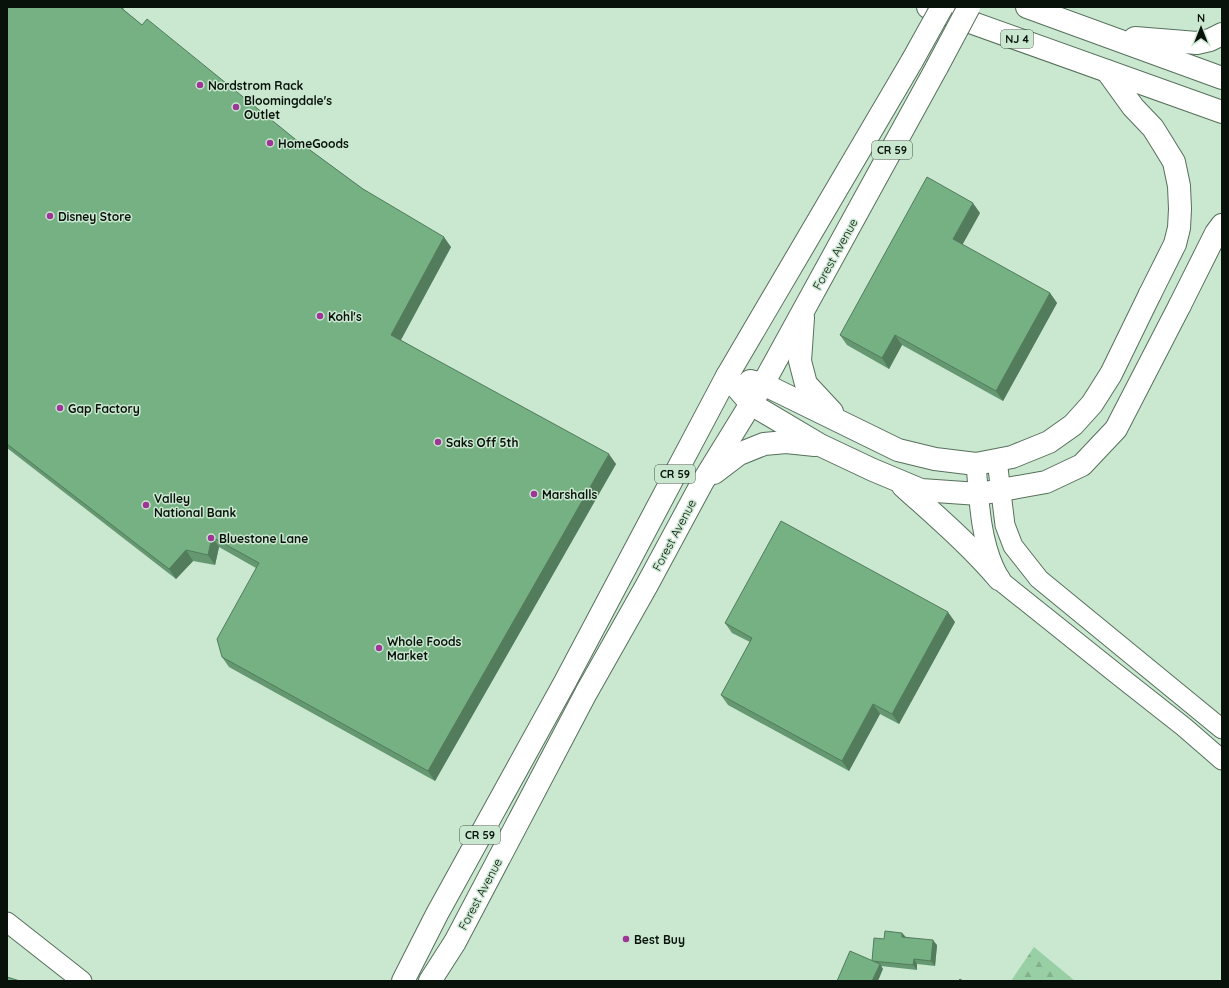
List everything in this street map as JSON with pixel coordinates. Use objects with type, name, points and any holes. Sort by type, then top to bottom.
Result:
[{"type":"main road","name":"NJ 4","points":[[928,7],[1222,112]]},
{"type":"main road","name":"CR 59","points":[[403,981],[437,914],[594,627],[727,376],[912,61],[942,7]]},
{"type":"main road","name":"Forest Avenue","points":[[430,981],[455,942],[586,693],[648,585],[702,483],[763,384],[969,7]]},
{"type":"main road","points":[[1027,7],[1222,78]]},
{"type":"main road","points":[[1105,36],[1197,42],[1210,40],[1222,34]]},
{"type":"main road","points":[[727,376],[763,384],[898,450],[935,459],[976,464],[1012,457],[1049,442],[1074,426],[1092,404],[1111,374],[1175,244],[1179,228],[1179,186],[1174,162],[1153,128],[1133,107],[1107,71]]},
{"type":"main road","points":[[727,376],[751,404],[820,445],[872,470],[921,490],[979,494],[1046,482],[1082,465],[1116,429],[1216,233],[1222,226]]},
{"type":"main road","points":[[803,312],[800,361],[806,384],[841,422]]},
{"type":"main road","points":[[702,483],[739,454],[764,444],[786,442],[820,445]]},
{"type":"main road","points":[[896,480],[951,528],[982,559],[999,579]]},
{"type":"street","points":[[997,460],[1005,525],[1014,546],[1039,579],[1222,729]]},
{"type":"street","points":[[976,464],[982,522],[988,553],[999,579],[1184,727],[1222,760]]},
{"type":"street","points":[[7,922],[82,981]]},
{"type":"green space","points":[[1034,947],[1069,976],[1075,981],[1011,981]]},
{"type":"building","points":[[7,7],[120,7],[142,25],[147,19],[295,139],[363,189],[444,237],[391,335],[609,454],[428,771],[222,657],[217,639],[259,563],[212,537],[208,555],[186,550],[169,569],[7,444]]},
{"type":"building","points":[[927,177],[973,203],[953,239],[1050,293],[996,391],[895,335],[882,358],[840,335]]},
{"type":"building","points":[[781,521],[948,612],[892,714],[873,704],[842,761],[721,695],[752,638],[725,623]]},
{"type":"building","points":[[885,931],[902,933],[902,937],[933,940],[931,961],[914,959],[913,965],[872,961],[874,938],[884,939]]},
{"type":"building","points":[[850,951],[880,964],[872,981],[837,981]]},
{"type":"building","points":[[7,977],[20,981],[7,981]]},
{"type":"place","name":"Nordstrom Rack","points":[[200,85]]},
{"type":"place","name":"Bloomingdale's Outlet","points":[[236,107]]},
{"type":"place","name":"HomeGoods","points":[[270,143]]},
{"type":"place","name":"Disney Store","points":[[50,216]]},
{"type":"place","name":"Kohl's","points":[[320,316]]},
{"type":"place","name":"Gap Factory","points":[[60,408]]},
{"type":"place","name":"Saks Off 5th","points":[[438,442]]},
{"type":"place","name":"Marshalls","points":[[534,494]]},
{"type":"place","name":"Valley National Bank","points":[[146,505]]},
{"type":"place","name":"Bluestone Lane","points":[[211,538]]},
{"type":"place","name":"Whole Foods Market","points":[[379,648]]},
{"type":"place","name":"Best Buy","points":[[626,939]]}]
